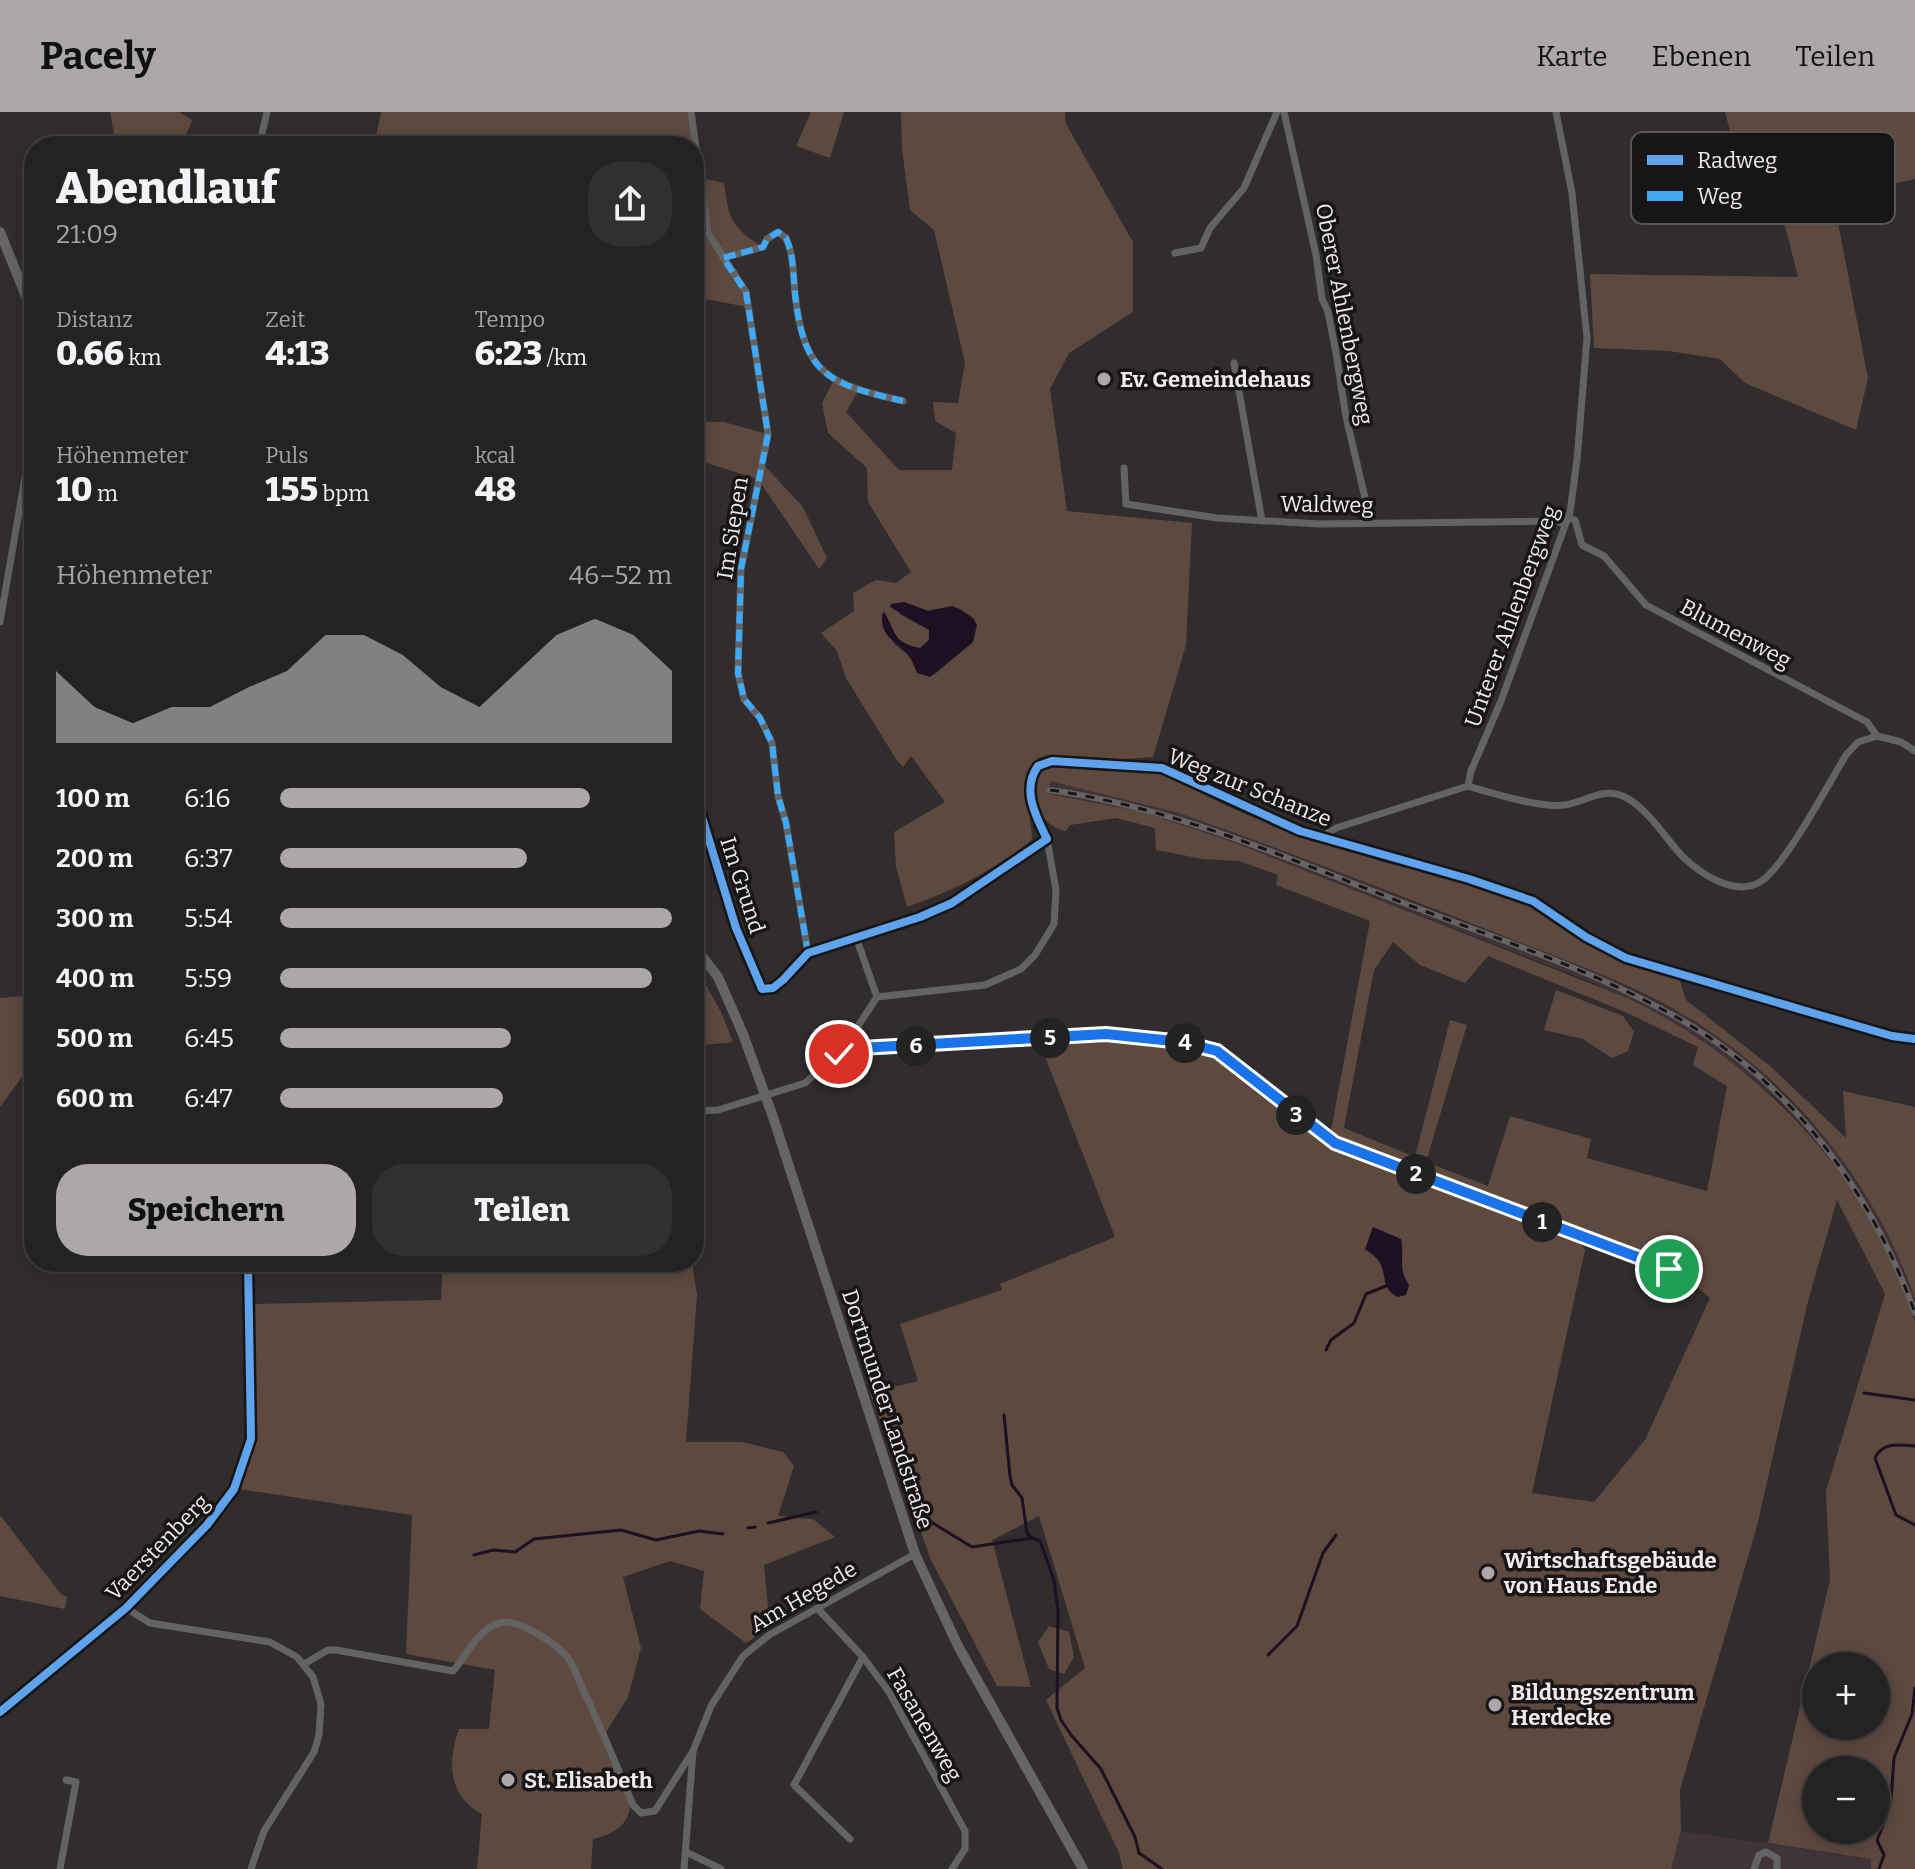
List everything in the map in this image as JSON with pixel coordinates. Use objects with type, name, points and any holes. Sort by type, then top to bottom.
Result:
[{"type":"main road","points":[[0,232],[24,291]]},
{"type":"main road","name":"Dortmunder Landstraße","points":[[704,959],[718,977],[765,1094],[915,1554],[958,1646],[1083,1869]]},
{"type":"street","points":[[261,136],[267,112]]},
{"type":"street","name":"Im Siepen","points":[[691,112],[694,136]]},
{"type":"street","points":[[1175,253],[1201,248],[1210,228],[1244,188],[1277,112]]},
{"type":"street","name":"Oberer Ahlenbergweg","points":[[1284,112],[1316,255],[1322,299],[1328,312],[1346,417],[1371,523]]},
{"type":"street","name":"Unterer Ahlenbergweg","points":[[1468,786],[1566,521],[1577,460],[1587,338],[1572,193],[1556,112]]},
{"type":"street","name":"Im Siepen","points":[[704,205],[708,233],[746,292],[768,434],[741,569],[738,673],[744,699],[760,718],[772,743],[778,796],[786,823],[808,953]]},
{"type":"street","points":[[723,258],[763,247],[767,239],[778,232],[786,238],[793,262],[798,319],[815,361],[842,385],[903,401]]},
{"type":"street","points":[[1234,363],[1262,521]]},
{"type":"street","name":"Waldweg","points":[[1124,468],[1126,504],[1217,518],[1319,524],[1566,521]]},
{"type":"street","points":[[0,622],[24,483]]},
{"type":"street","name":"Blumenweg","points":[[1566,521],[1575,520],[1582,545],[1604,556],[1646,605],[1867,722],[1877,736],[1901,742],[1915,751]]},
{"type":"street","points":[[1323,836],[1336,828],[1468,786],[1548,805],[1563,805],[1611,793],[1636,804],[1685,859],[1701,872],[1722,883],[1739,886],[1758,883],[1776,868],[1846,755],[1858,742],[1877,736]]},
{"type":"street","name":"Weg zur Schanze","points":[[1047,839],[1033,808],[1031,785],[1038,766],[1052,761],[1162,768],[1300,831],[1469,879],[1533,901],[1586,937],[1626,958],[1795,1009],[1892,1036],[1915,1039]]},
{"type":"street","name":"Im Grund","points":[[704,824],[736,928],[762,989],[773,988],[808,953]]},
{"type":"street","points":[[808,953],[952,903],[1047,839],[1056,890],[1054,924],[1035,955],[1021,969],[985,985],[877,997]]},
{"type":"street","points":[[856,937],[877,997]]},
{"type":"street","points":[[704,1111],[718,1110],[805,1083],[843,1049],[877,997]]},
{"type":"street","points":[[843,1049],[1106,1034],[1217,1051],[1335,1143],[1680,1271]]},
{"type":"street","name":"Vaerstenberg","points":[[0,1712],[126,1608],[224,1505],[244,1463],[251,1439],[248,1272]]},
{"type":"street","name":"Am Hegede","points":[[684,1869],[693,1751],[711,1706],[743,1656],[769,1635],[915,1554]]},
{"type":"street","points":[[126,1608],[150,1623],[270,1642],[286,1649],[304,1664],[318,1689],[321,1704],[319,1735],[310,1760],[264,1831],[251,1869]]},
{"type":"street","name":"Fasanenweg","points":[[819,1610],[863,1657],[889,1692],[965,1831],[965,1849],[952,1869]]},
{"type":"street","points":[[304,1664],[328,1650],[336,1650],[453,1671],[490,1627],[503,1621],[519,1625],[552,1644],[568,1658],[633,1805],[641,1813],[655,1811],[693,1751]]},
{"type":"street","points":[[850,1839],[794,1785],[863,1657]]},
{"type":"street","points":[[60,1869],[76,1782],[66,1780]]},
{"type":"street","points":[[686,1852],[721,1869]]},
{"type":"street","points":[[1754,1869],[1759,1855],[1766,1852],[1777,1858],[1777,1869]]},
{"type":"shaded area","points":[[110,112],[179,112],[192,120],[186,136],[114,136]]},
{"type":"shaded area","points":[[381,112],[691,112],[695,136],[376,136]]},
{"type":"shaded area","points":[[811,112],[844,112],[830,158],[796,146]]},
{"type":"shaded area","points":[[901,112],[1065,112],[1066,124],[1133,242],[1133,312],[1069,353],[1050,389],[1067,511],[1192,523],[1186,645],[1153,757],[1110,760],[1049,755],[1038,758],[1032,767],[1027,787],[1032,840],[973,879],[907,907],[896,867],[894,832],[945,802],[911,756],[903,767],[896,759],[846,678],[837,651],[821,633],[854,611],[853,593],[876,580],[896,583],[911,572],[868,502],[867,468],[828,433],[822,403],[834,380],[858,391],[846,412],[899,470],[952,470],[956,433],[935,421],[933,402],[958,403],[965,363],[934,230],[910,210]],"holes":[[[904,602],[928,611],[941,608],[973,642],[934,675],[894,644],[884,612],[899,640],[920,648],[931,637],[929,630],[899,614]]]},
{"type":"shaded area","points":[[1725,112],[1915,112],[1915,179],[1895,183],[1895,132],[1730,132]]},
{"type":"shaded area","points":[[704,179],[724,183],[733,221],[763,247],[724,258],[746,292],[748,307],[704,299]]},
{"type":"shaded area","points":[[1785,224],[1838,224],[1868,378],[1856,430],[1745,383],[1720,359],[1669,351],[1594,348],[1590,274],[1798,277]]},
{"type":"shaded area","points":[[704,422],[724,422],[768,434],[761,462],[803,507],[827,558],[819,569],[758,479],[704,462]]},
{"type":"shaded area","points":[[904,602],[928,611],[952,606],[960,609],[977,625],[973,642],[930,677],[917,673],[908,655],[886,634],[882,622],[884,612],[899,639],[911,646],[920,648],[929,641],[929,630],[890,607],[891,604]]},
{"type":"shaded area","points":[[1052,764],[1163,773],[1225,805],[1294,835],[1313,838],[1383,862],[1459,881],[1512,899],[1539,911],[1593,948],[1630,964],[1679,978],[1686,1000],[1770,1066],[1846,1138],[1843,1091],[1915,1107],[1915,1299],[1873,1208],[1815,1126],[1781,1089],[1702,1026],[1659,1001],[1597,973],[1267,845],[1179,813],[1050,781],[1049,794],[1143,812],[1233,842],[1627,998],[1675,1024],[1722,1055],[1805,1130],[1841,1174],[1872,1221],[1897,1271],[1915,1323],[1915,1869],[1871,1869],[1871,1859],[1768,1843],[1802,1699],[1802,1740],[1890,1740],[1890,1652],[1813,1652],[1830,1580],[1826,1491],[1885,1294],[1837,1200],[1808,1301],[1757,1526],[1680,1790],[1681,1831],[1671,1869],[1123,1869],[1119,1853],[1046,1700],[1085,1668],[1039,1516],[992,1540],[1031,1687],[997,1686],[931,1560],[870,1393],[918,1381],[900,1324],[1002,1290],[1000,1284],[1115,1237],[1041,1046],[1134,1040],[1181,1044],[1203,1050],[1222,1060],[1287,1114],[1329,1141],[1370,921],[1276,885],[1278,875],[1239,861],[1203,859],[1156,850],[1155,828],[1116,818],[1070,825],[1066,831],[1055,827],[1039,811],[1033,790],[1035,779]],"holes":[[[1393,942],[1420,965],[1465,983],[1488,956],[1625,1012],[1698,1047],[1693,1065],[1727,1086],[1707,1191],[1587,1158],[1591,1139],[1510,1116],[1488,1186],[1426,1162],[1467,1025],[1450,1020],[1415,1157],[1344,1128],[1374,970]],[[1571,1227],[1682,1265],[1684,1276],[1710,1298],[1645,1440],[1594,1502],[1532,1493],[1585,1250]]]},
{"type":"shaded area","points":[[1050,781],[1179,813],[1235,833],[1600,974],[1683,1014],[1753,1064],[1835,1151],[1868,1200],[1896,1251],[1915,1299],[1915,1323],[1887,1254],[1845,1181],[1777,1099],[1746,1073],[1596,984],[1233,842],[1143,812],[1049,794]]},
{"type":"shaded area","points":[[704,982],[721,1012],[733,1042],[704,1045]]},
{"type":"shaded area","points":[[1556,990],[1623,1016],[1634,1032],[1628,1051],[1612,1058],[1583,1039],[1544,1030]]},
{"type":"shaded area","points":[[24,996],[24,1075],[0,1107],[0,998]]},
{"type":"shaded area","points":[[1373,1227],[1401,1239],[1402,1268],[1409,1285],[1406,1295],[1398,1297],[1389,1290],[1380,1263],[1365,1249]]},
{"type":"shaded area","points":[[442,1272],[694,1272],[697,1295],[686,1442],[742,1442],[783,1452],[794,1466],[778,1516],[813,1519],[835,1537],[764,1565],[770,1627],[746,1643],[700,1609],[704,1571],[670,1561],[623,1577],[641,1648],[628,1697],[605,1734],[625,1781],[630,1810],[625,1822],[613,1832],[593,1839],[591,1869],[477,1869],[482,1814],[462,1798],[457,1788],[453,1777],[453,1754],[459,1729],[489,1729],[495,1670],[406,1654],[412,1515],[239,1489],[255,1442],[254,1304],[441,1300]]},
{"type":"shaded area","points":[[0,1515],[60,1593],[67,1597],[65,1609],[0,1596]]},
{"type":"shaded area","points":[[1049,1626],[1069,1632],[1074,1657],[1064,1674],[1049,1669],[1038,1642]]},
{"type":"shaded area","points":[[1681,1831],[1872,1859],[1871,1869],[1671,1869]]},
{"type":"waterway","points":[[1326,1350],[1331,1340],[1354,1323],[1366,1294],[1386,1286]]},
{"type":"waterway","points":[[1864,1393],[1915,1400]]},
{"type":"waterway","points":[[1004,1415],[1010,1476],[1012,1485],[1022,1498],[1027,1533],[1031,1537]]},
{"type":"waterway","points":[[1915,1446],[1887,1446],[1875,1458],[1896,1515],[1915,1525]]},
{"type":"waterway","points":[[768,1523],[816,1512]]},
{"type":"waterway","points":[[923,1517],[972,1547],[1032,1538],[1040,1541],[1054,1580],[1058,1611],[1057,1708],[1061,1720],[1101,1769],[1135,1837],[1139,1853],[1162,1869]]},
{"type":"waterway","points":[[748,1528],[755,1527]]},
{"type":"waterway","points":[[474,1555],[493,1550],[515,1552],[534,1539],[621,1530],[656,1540],[699,1531],[723,1534]]},
{"type":"waterway","points":[[1268,1655],[1297,1626],[1323,1553],[1336,1535]]},
{"type":"waterway","points":[[1879,1869],[1884,1855],[1877,1840],[1891,1800],[1894,1758],[1912,1714],[1915,1688]]},
{"type":"railway","points":[[1050,790],[1137,808],[1264,849],[1572,967],[1678,1018],[1719,1044],[1757,1074],[1823,1144],[1851,1183],[1875,1225],[1915,1313]]},
{"type":"marked path","points":[[808,953],[786,823],[778,796],[772,743],[760,718],[744,699],[738,673],[741,569],[768,434],[746,292],[723,258],[763,247],[767,239],[778,232],[786,238],[792,258],[799,321],[805,343],[814,359],[825,372],[839,381],[856,389],[903,401]]},
{"type":"cycle path","points":[[704,824],[736,928],[762,989],[773,988],[808,953],[920,917],[952,903],[1047,839],[1030,793],[1038,766],[1052,761],[1162,768],[1300,831],[1469,879],[1533,901],[1586,937],[1626,958],[1892,1036],[1915,1039]]},
{"type":"cycle path","points":[[843,1049],[1106,1034],[1182,1042],[1217,1051],[1335,1143],[1680,1271]]},
{"type":"cycle path","points":[[0,1712],[126,1608],[207,1525],[234,1489],[251,1439],[248,1272]]},
{"type":"place","name":"Ev. Gemeindehaus","points":[[1104,379]]},
{"type":"place","name":"Wirtschaftsgebäude von Haus Ende","points":[[1488,1573]]},
{"type":"place","name":"Bildungszentrum Herdecke","points":[[1495,1705]]},
{"type":"place","name":"St. Elisabeth","points":[[508,1780]]},
{"type":"route","points":[[839,1054],[843,1049],[1106,1034],[1182,1042],[1217,1051],[1335,1143],[1669,1269]]}]
